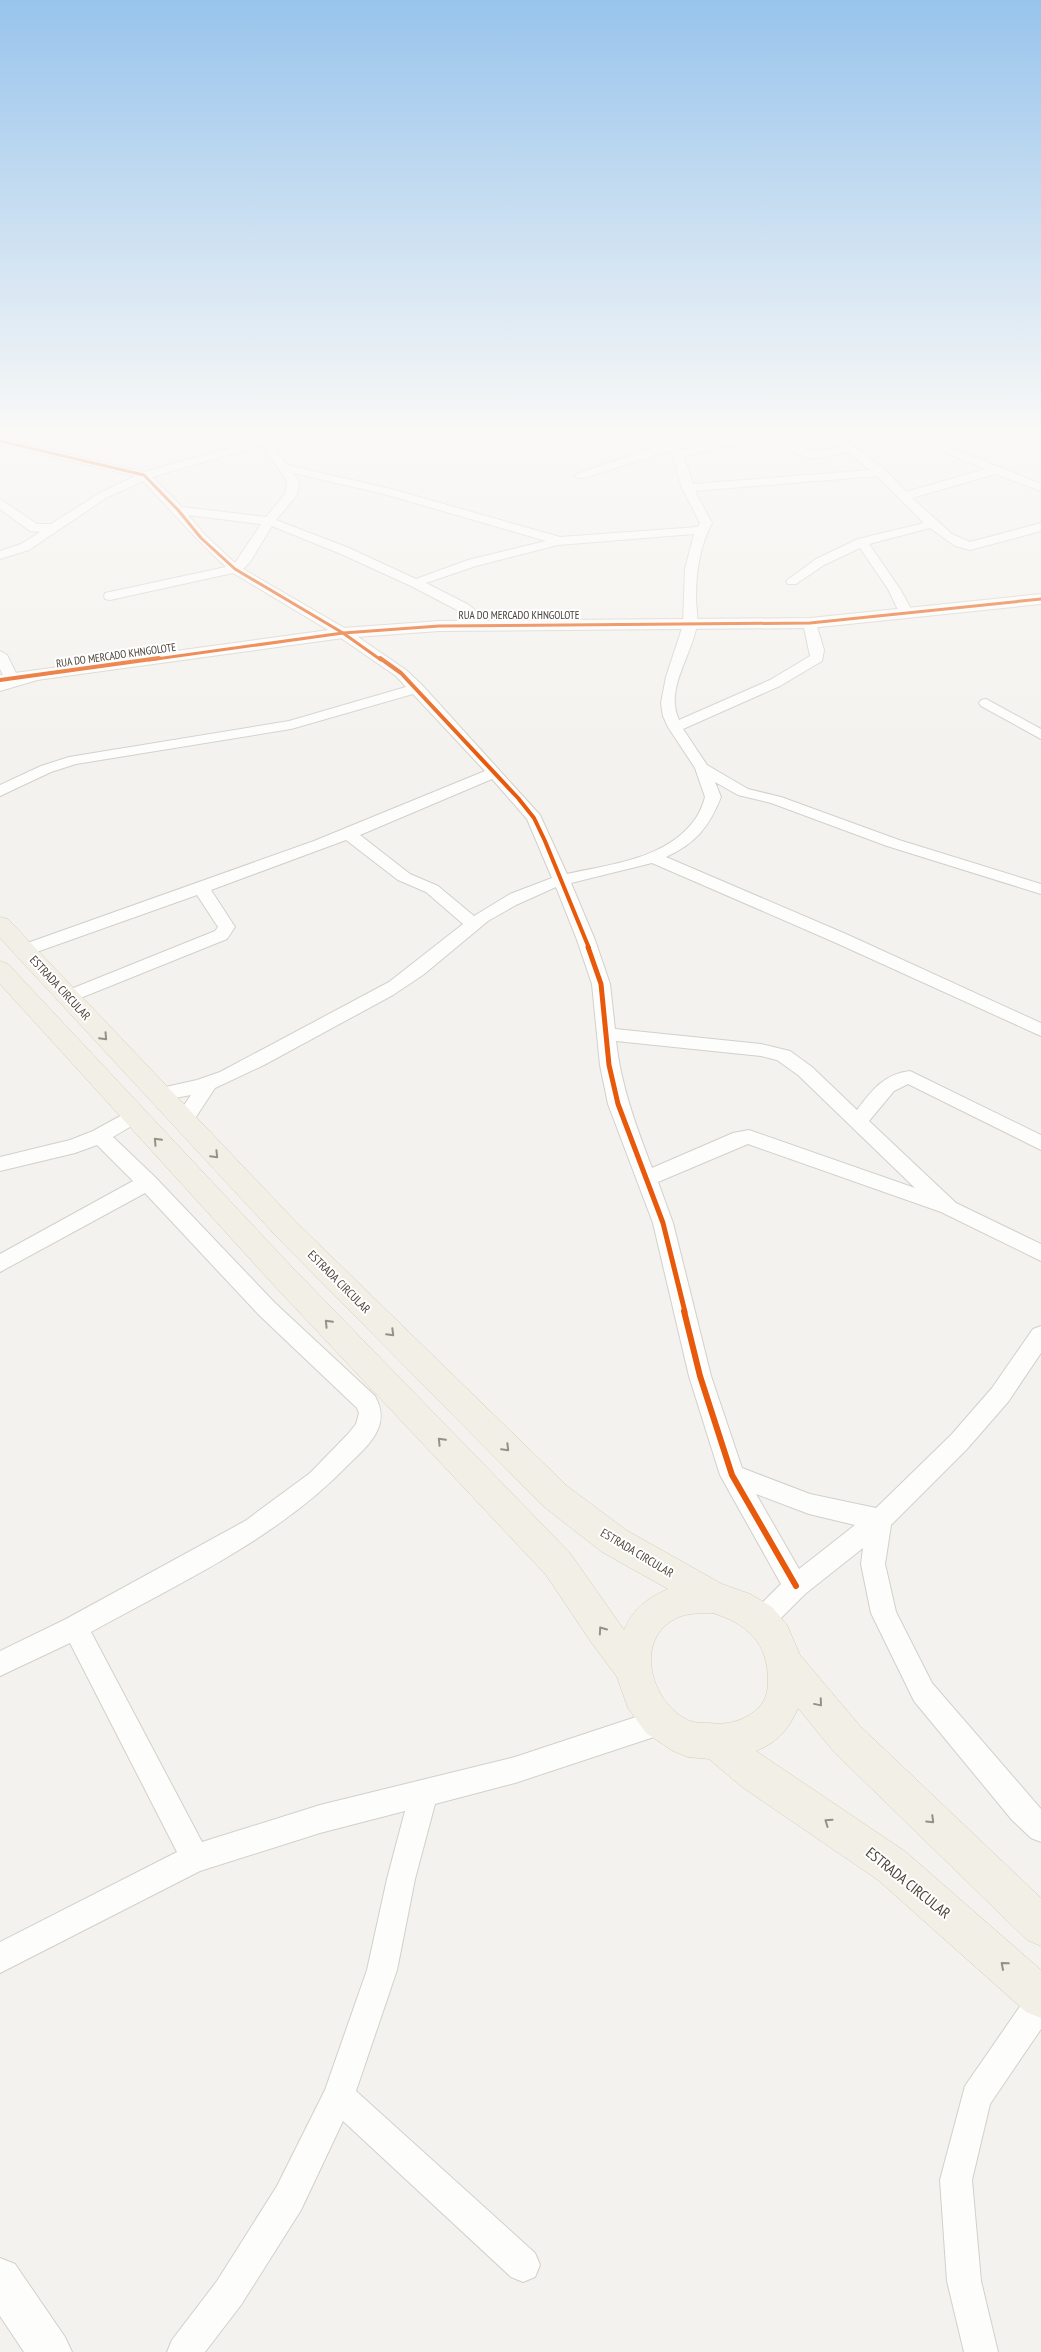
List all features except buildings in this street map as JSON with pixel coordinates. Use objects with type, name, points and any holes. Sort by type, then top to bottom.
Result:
[{"type":"main road","name":"ESTRADA CIRCULAR","points":[[0,924],[159,1096],[293,1236],[555,1496],[614,1541],[713,1597]]},
{"type":"main road","points":[[0,969],[133,1116],[558,1564],[603,1631],[632,1669]]},
{"type":"main road","points":[[713,1597],[739,1605],[762,1620],[779,1642],[787,1666],[786,1695],[772,1720],[749,1737],[719,1744],[687,1739],[660,1722],[640,1698],[632,1669],[634,1645],[645,1623],[664,1607],[687,1599],[713,1597]]},
{"type":"main road","points":[[787,1666],[847,1738],[1041,1926]]},
{"type":"main road","name":"ESTRADA CIRCULAR","points":[[719,1744],[755,1774],[892,1866],[1041,1997]]},
{"type":"street","points":[[0,555],[25,547],[36,540]]},
{"type":"street","points":[[203,540],[235,569],[343,633],[401,673],[417,688],[534,818],[586,940],[601,984],[609,1065],[618,1104],[663,1223],[700,1376],[732,1475],[796,1586]]},
{"type":"street","points":[[110,596],[235,569],[244,562],[258,540]]},
{"type":"street","points":[[317,540],[415,583],[464,608],[485,625]]},
{"type":"street","points":[[554,540],[558,541]]},
{"type":"street","points":[[415,583],[472,563],[558,541],[574,540]]},
{"type":"street","points":[[672,540],[694,552]]},
{"type":"street","points":[[698,540],[694,552],[690,596],[690,624],[669,695],[668,713],[702,768],[714,798]]},
{"type":"street","points":[[792,582],[826,559],[871,540]]},
{"type":"street","points":[[953,540],[970,546],[992,540]]},
{"type":"street","points":[[862,542],[894,589],[907,614]]},
{"type":"street","name":"RUA DO MERCADO KHNGOLOTE","points":[[4,682],[40,675],[343,633],[485,625],[810,623],[1041,599]]},
{"type":"street","points":[[675,727],[775,683],[817,658],[817,650],[810,623]]},
{"type":"street","points":[[0,655],[4,682]]},
{"type":"street","points":[[0,791],[46,770],[74,760],[291,725],[417,688]]},
{"type":"street","points":[[986,703],[1041,735]]},
{"type":"street","points":[[702,768],[743,792],[784,803],[893,842],[1041,889]]},
{"type":"street","points":[[24,950],[349,834],[493,773]]},
{"type":"street","points":[[159,1096],[209,1083],[267,1057],[337,1017],[376,999],[404,981],[473,924],[509,902],[560,881],[618,868],[652,857],[679,845],[698,826],[714,798],[743,792]]},
{"type":"street","points":[[349,834],[404,877],[432,889],[473,924]]},
{"type":"street","points":[[652,857],[840,938],[1041,1030]]},
{"type":"street","points":[[67,997],[221,935],[227,927],[201,888]]},
{"type":"street","points":[[606,1034],[761,1050],[784,1055],[805,1071],[949,1208]]},
{"type":"street","points":[[858,1122],[892,1082],[902,1077],[910,1077],[1041,1143]]},
{"type":"street","points":[[183,1121],[209,1083]]},
{"type":"street","points":[[0,1164],[75,1146],[100,1136],[133,1116]]},
{"type":"street","points":[[0,1664],[75,1627],[254,1530],[324,1474],[367,1428],[370,1413],[368,1402],[306,1347],[254,1295],[148,1182],[100,1136]]},
{"type":"street","points":[[646,1178],[740,1138],[749,1137],[949,1208],[1041,1253]]},
{"type":"street","points":[[0,1264],[148,1182]]},
{"type":"street","points":[[762,1620],[796,1586],[880,1520],[959,1442],[988,1408],[1041,1335]]},
{"type":"street","points":[[732,1475],[809,1504],[880,1520]]},
{"type":"street","points":[[880,1520],[873,1564],[884,1613],[923,1692],[1022,1810],[1041,1828]]},
{"type":"street","points":[[75,1627],[195,1858]]},
{"type":"street","points":[[0,1958],[195,1858],[320,1819],[422,1795],[515,1770],[660,1722]]},
{"type":"street","points":[[184,2352],[229,2293],[289,2198],[339,2096],[382,1970],[401,1879],[422,1795]]},
{"type":"street","points":[[981,2352],[964,2280],[956,2180],[976,2097],[1041,2003]]},
{"type":"street","points":[[339,2096],[523,2265]]},
{"type":"street","points":[[0,2279],[50,2352]]},
{"type":"cycle path","points":[[203,540],[235,569],[343,633],[401,673],[518,798],[534,818],[586,940],[601,984],[609,1065],[618,1104],[663,1223],[700,1376],[732,1475],[796,1586]]},
{"type":"cycle path","points":[[0,680],[343,633],[439,626],[810,623],[1041,599]]}]
